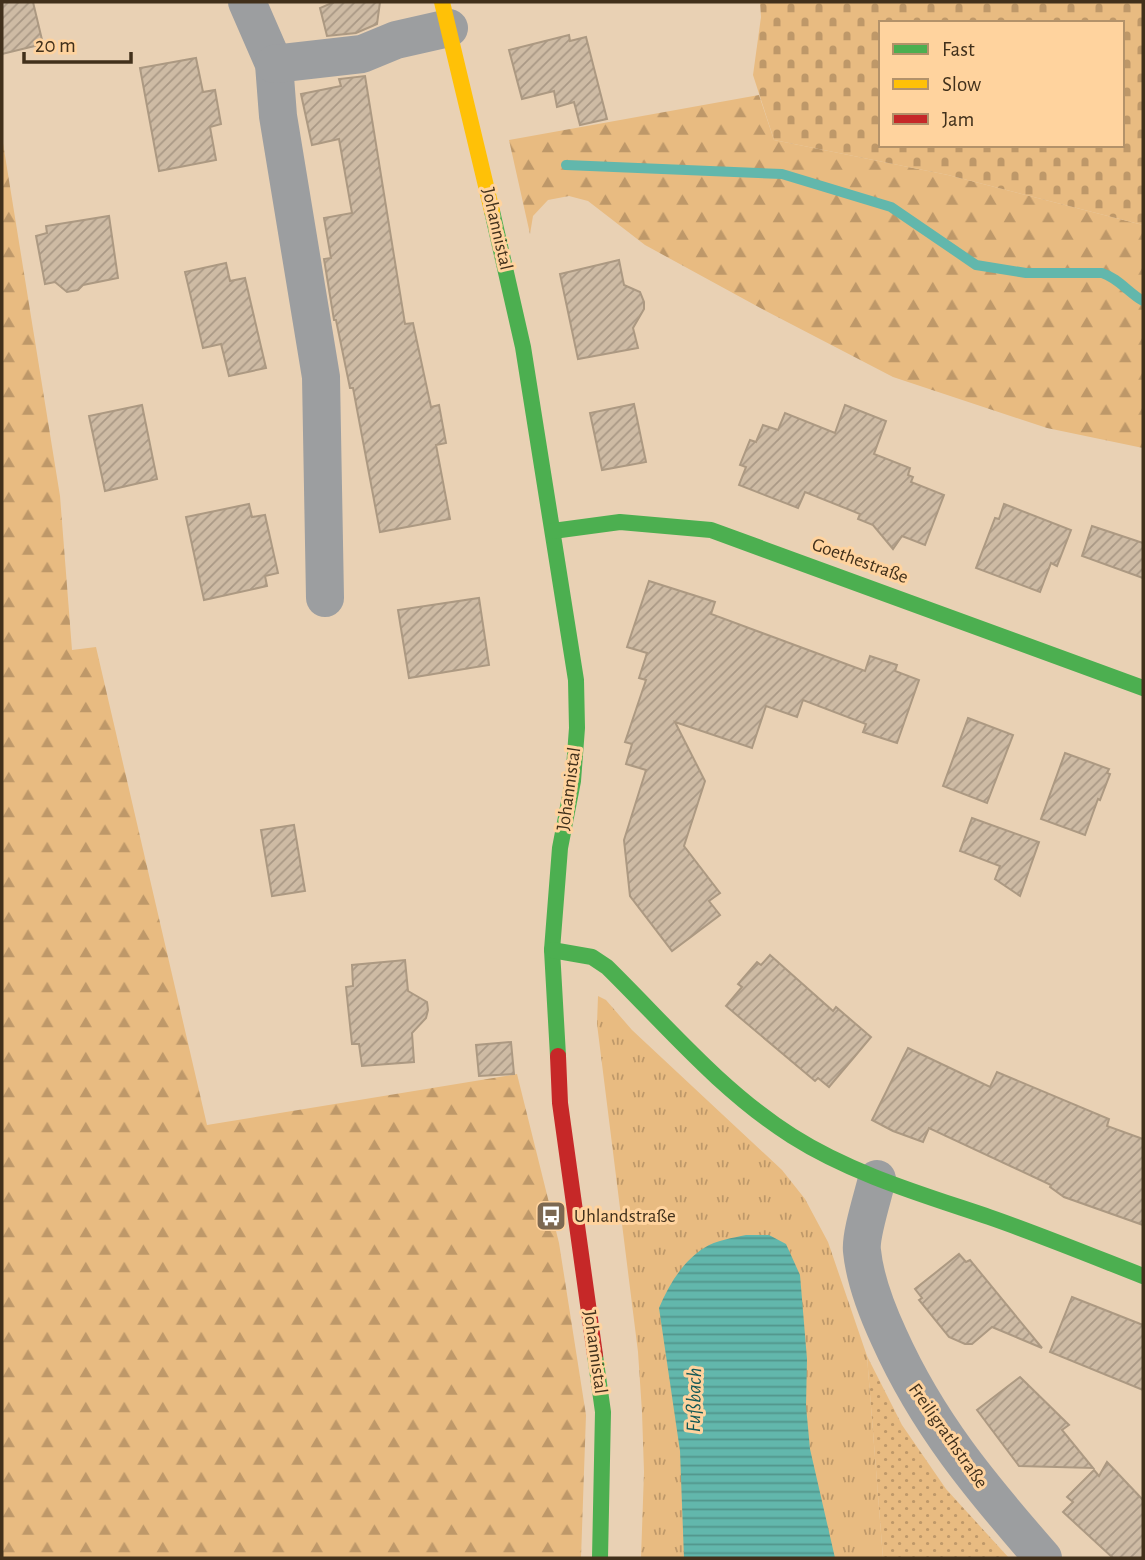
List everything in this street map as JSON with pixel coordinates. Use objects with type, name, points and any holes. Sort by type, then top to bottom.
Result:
[{"type":"main road","name":"Johannistal","points":[[446,15],[523,347],[576,680],[577,728],[573,781],[560,849],[552,950],[560,1103],[603,1412],[600,1558]]},
{"type":"main road","name":"Goethestraße","points":[[553,531],[621,522],[711,530],[1143,688]]},
{"type":"main road","points":[[552,950],[592,957],[607,967],[743,1099],[790,1136],[833,1160],[877,1179],[1024,1229],[1143,1276]]},
{"type":"street","points":[[247,2],[274,64],[278,116],[321,377],[325,598]]},
{"type":"street","name":"Johannistal","points":[[274,64],[362,54],[446,15]]},
{"type":"street","name":"Freiligrathstraße","points":[[877,1179],[861,1249],[877,1309],[906,1375],[929,1416],[964,1465],[1043,1558]]},
{"type":"green space","points":[[760,2],[1143,2],[1143,225],[948,175],[774,140],[753,75],[761,17]]},
{"type":"green space","points":[[759,95],[774,140],[948,175],[1143,225],[1143,448],[1047,428],[893,377],[645,245],[588,201],[569,196],[548,200],[533,216],[530,234],[509,140]]},
{"type":"green space","points":[[2,137],[60,496],[72,650],[96,647],[207,1125],[517,1074],[559,1243],[586,1415],[581,1558],[2,1558]]},
{"type":"green space","points":[[598,996],[606,1000],[632,1030],[782,1170],[805,1199],[828,1242],[867,1356],[883,1558],[641,1558],[644,1472],[638,1352],[597,1024]]},
{"type":"green space","points":[[867,1356],[902,1425],[946,1489],[1009,1558],[883,1558]]},
{"type":"water","name":"Fußbach","points":[[746,1235],[769,1235],[786,1244],[800,1275],[807,1359],[806,1406],[810,1449],[835,1558],[684,1558],[680,1451],[659,1308],[677,1275],[696,1253],[714,1243]]},
{"type":"building","points":[[2,2],[33,2],[43,44],[2,54]]},
{"type":"building","points":[[334,2],[380,2],[377,24],[356,33],[327,36],[320,8]]},
{"type":"building","points":[[569,35],[570,41],[586,37],[607,119],[580,125],[574,102],[557,107],[554,91],[522,99],[509,50]]},
{"type":"building","points":[[196,58],[203,92],[215,90],[221,124],[210,127],[216,160],[159,171],[140,68]]},
{"type":"building","points":[[365,76],[405,324],[413,323],[431,407],[439,405],[446,443],[436,445],[450,519],[380,532],[353,388],[350,388],[334,320],[324,259],[331,258],[324,218],[352,213],[339,139],[312,145],[301,94],[341,86],[339,79]]},
{"type":"building","points":[[109,216],[118,278],[83,285],[78,290],[67,292],[55,282],[45,284],[36,236],[47,233],[46,226]]},
{"type":"building","points":[[619,260],[624,285],[640,292],[644,302],[644,309],[633,328],[638,348],[578,359],[560,274]]},
{"type":"building","points":[[226,263],[230,281],[245,278],[266,368],[229,376],[221,344],[203,348],[185,272]]},
{"type":"building","points":[[634,404],[646,462],[602,470],[590,413]]},
{"type":"building","points":[[142,405],[157,479],[105,491],[89,416]]},
{"type":"building","points":[[845,405],[886,421],[874,454],[910,468],[908,475],[913,477],[911,482],[944,495],[925,545],[902,536],[893,549],[873,525],[858,519],[860,514],[805,492],[798,508],[739,485],[746,467],[740,465],[750,440],[756,442],[763,425],[778,430],[785,413],[835,433]]},
{"type":"building","points":[[249,504],[252,517],[265,515],[278,573],[265,576],[267,586],[204,600],[186,517]]},
{"type":"building","points":[[1004,504],[1071,530],[1057,566],[1051,563],[1040,592],[976,568],[995,518],[999,519]]},
{"type":"building","points":[[1092,526],[1143,543],[1143,578],[1082,556]]},
{"type":"building","points":[[649,581],[715,602],[711,614],[865,671],[870,656],[897,665],[895,671],[919,680],[897,743],[863,732],[866,724],[803,700],[797,717],[766,706],[752,748],[675,722],[705,781],[684,846],[720,893],[709,901],[720,915],[672,951],[630,896],[624,840],[646,770],[626,764],[632,744],[625,742],[646,680],[639,678],[647,653],[627,647]]},
{"type":"building","points":[[479,598],[489,665],[409,678],[398,610]]},
{"type":"building","points":[[968,718],[1013,735],[987,803],[943,786]]},
{"type":"building","points":[[1065,753],[1109,769],[1107,773],[1110,774],[1085,835],[1041,819]]},
{"type":"building","points":[[972,818],[1039,842],[1020,896],[995,879],[1000,866],[960,851]]},
{"type":"building","points":[[294,825],[305,891],[272,896],[261,830]]},
{"type":"building","points":[[770,955],[833,1011],[836,1007],[871,1037],[829,1087],[818,1078],[815,1081],[726,1006],[742,987],[738,984],[757,962],[761,965]]},
{"type":"building","points":[[405,960],[408,991],[427,1002],[428,1010],[426,1018],[412,1033],[414,1062],[362,1066],[359,1044],[352,1044],[346,987],[353,986],[352,965]]},
{"type":"building","points":[[511,1042],[514,1074],[479,1076],[476,1045]]},
{"type":"building","points":[[908,1048],[990,1087],[997,1072],[1109,1119],[1107,1126],[1143,1139],[1143,1225],[1064,1197],[1050,1187],[1051,1185],[929,1128],[923,1142],[872,1120]]},
{"type":"building","points":[[959,1254],[966,1262],[970,1260],[1042,1348],[992,1327],[972,1344],[949,1337],[919,1300],[922,1298],[915,1289]]},
{"type":"building","points":[[1072,1297],[1143,1325],[1143,1390],[1050,1352]]},
{"type":"building","points":[[1020,1377],[1069,1425],[1062,1430],[1093,1468],[1019,1466],[977,1410]]},
{"type":"building","points":[[1107,1462],[1143,1500],[1143,1558],[1113,1558],[1063,1512],[1073,1502],[1067,1497],[1094,1470],[1099,1476]]},
{"type":"waterway","points":[[566,165],[782,174],[891,207],[976,265],[1026,273],[1102,273],[1143,301]]},
{"type":"traffic: fast","points":[[492,211],[523,347],[576,680],[577,728],[573,781],[560,848],[552,950],[558,1056]]},
{"type":"traffic: fast","points":[[553,531],[620,522],[711,530],[1143,688]]},
{"type":"traffic: fast","points":[[552,950],[592,957],[607,967],[741,1099],[792,1136],[815,1149],[888,1182],[1028,1231],[1143,1276]]},
{"type":"traffic: fast","points":[[595,1355],[603,1412],[600,1558]]},
{"type":"traffic: slow","points":[[442,2],[492,211]]},
{"type":"traffic: jam","points":[[558,1056],[560,1103],[595,1355]]},
{"type":"place","name":"Uhlandstraße","points":[[551,1216]]}]
